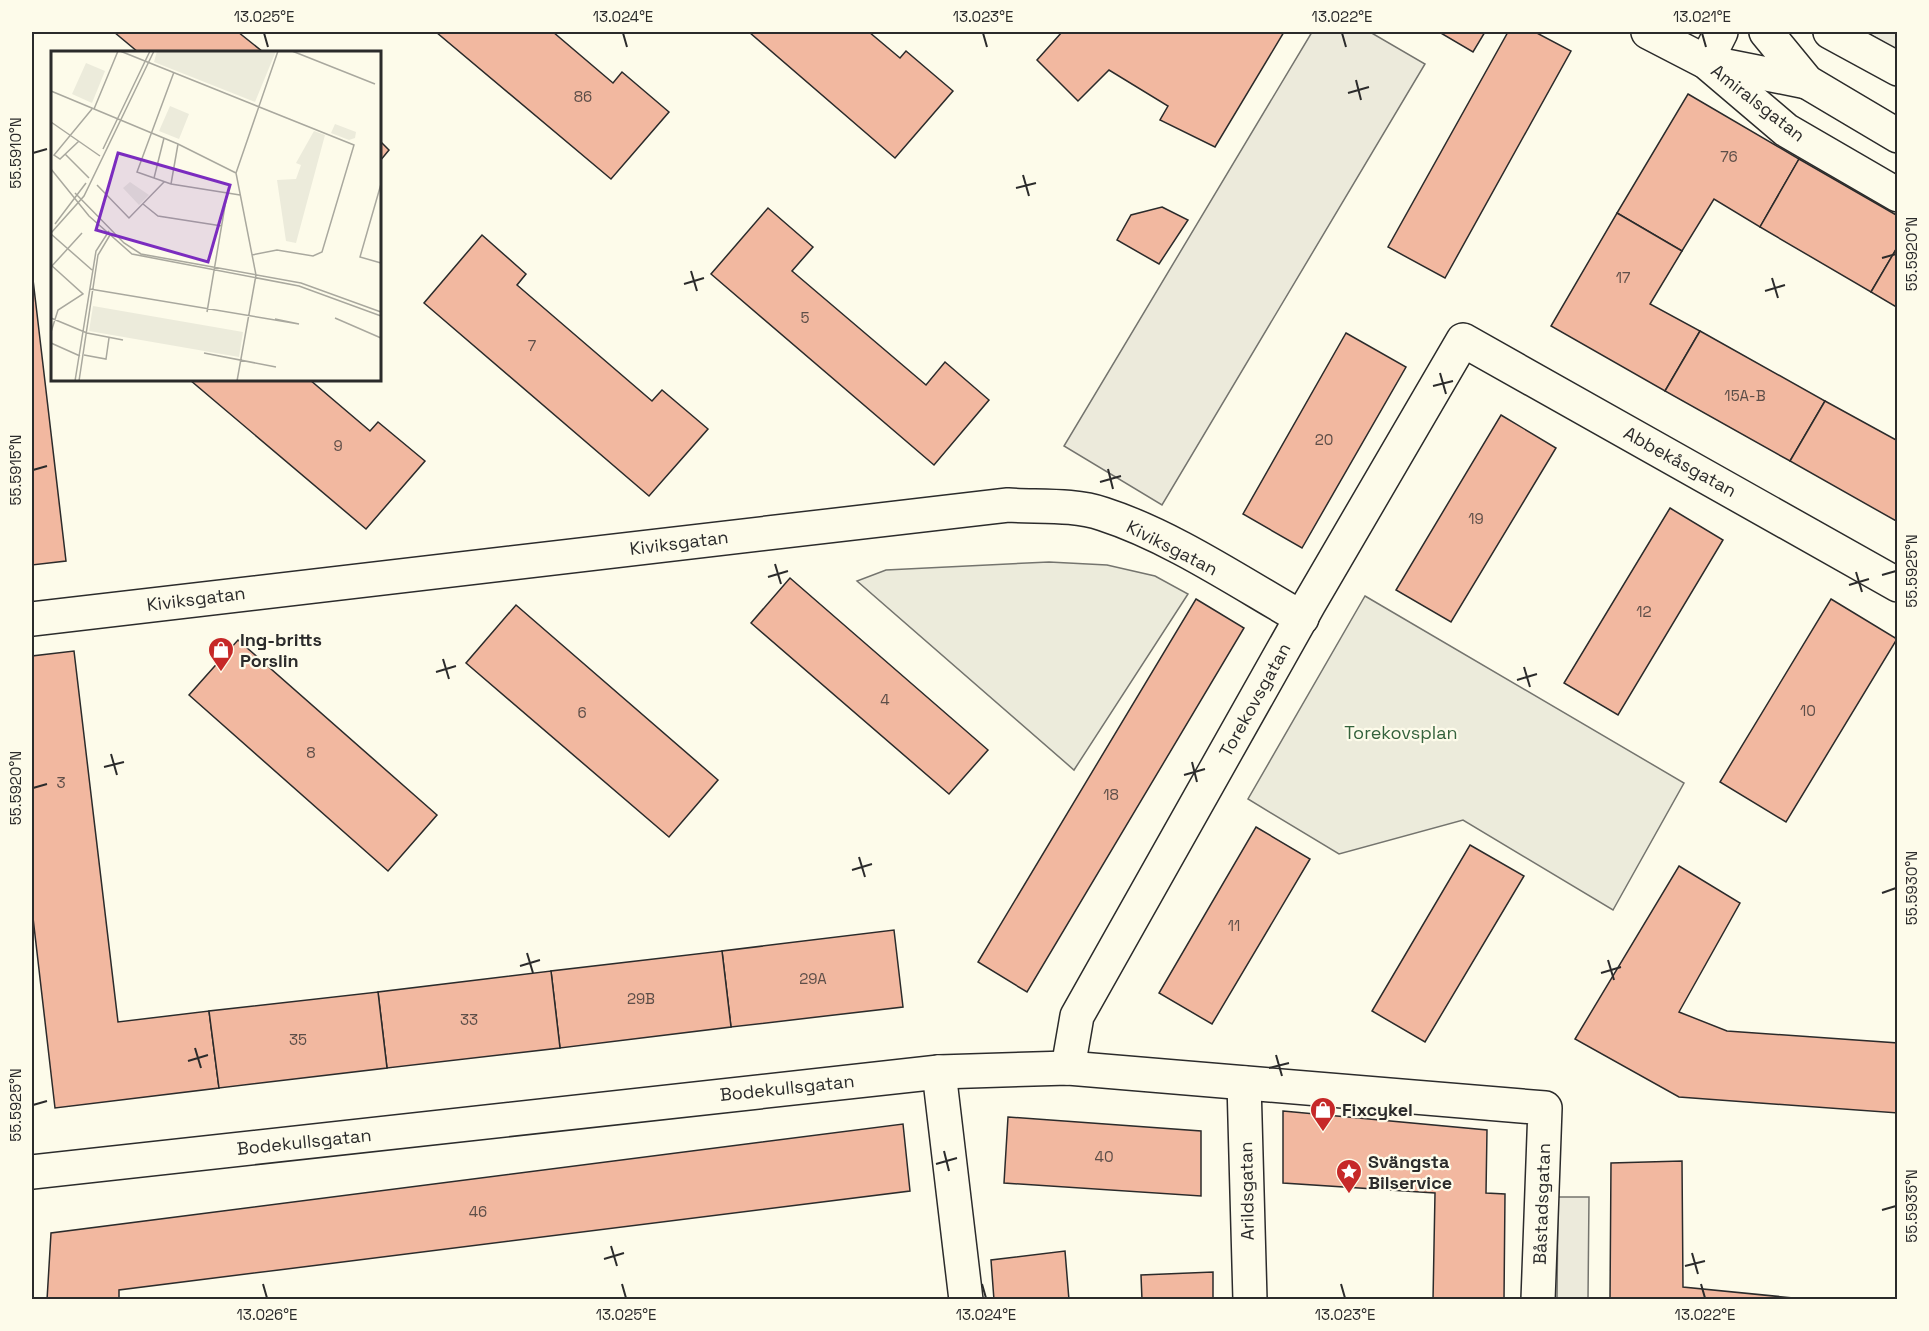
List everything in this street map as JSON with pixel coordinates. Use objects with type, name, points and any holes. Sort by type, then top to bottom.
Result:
[{"type":"street","points":[[1720,32],[1706,62],[1807,82],[1898,136]]},
{"type":"street","points":[[1766,32],[1807,82]]},
{"type":"street","points":[[1830,32],[1898,69]]},
{"type":"street","name":"Amiralsgatan","points":[[1660,34],[1706,62],[1786,130],[1898,195]]},
{"type":"street","name":"Abbekåsgatan","points":[[1463,339],[1898,585]]},
{"type":"street","name":"Torekovsgatan","points":[[1068,1068],[1077,1016],[1463,339]]},
{"type":"street","name":"Kiviksgatan","points":[[32,619],[1008,505],[1080,509],[1103,514],[1188,554],[1302,618]]},
{"type":"street","name":"Bodekullsgatan","points":[[32,1172],[939,1072],[1068,1068],[1545,1108]]},
{"type":"street","points":[[939,1072],[966,1299]]},
{"type":"street","name":"Arildsgatan","points":[[1244,1083],[1250,1299]]},
{"type":"street","name":"Båstadsgatan","points":[[1538,1299],[1545,1108]]},
{"type":"green space","points":[[1049,562],[1107,565],[1155,576],[1188,594],[1074,770],[857,581],[886,570]]},
{"type":"green space","name":"Torekovsplan","points":[[1365,596],[1684,783],[1613,910],[1463,820],[1339,854],[1248,799]]},
{"type":"shaded area","points":[[1312,32],[1370,32],[1425,64],[1162,505],[1064,446]]},
{"type":"shaded area","points":[[1866,32],[1897,32],[1897,50]]},
{"type":"shaded area","points":[[1558,1197],[1589,1197],[1588,1299],[1557,1300]]},
{"type":"building","points":[[114,32],[238,32],[262,51],[137,51]]},
{"type":"building","points":[[436,32],[553,32],[613,83],[622,72],[669,112],[611,179]]},
{"type":"building","points":[[749,32],[869,32],[900,58],[906,51],[953,91],[895,158]]},
{"type":"building","points":[[1062,32],[1284,32],[1215,147],[1160,120],[1168,106],[1109,70],[1078,101],[1037,60]]},
{"type":"building","points":[[1439,32],[1485,32],[1473,52]]},
{"type":"building","points":[[1508,32],[1535,32],[1571,51],[1445,278],[1388,247]]},
{"type":"building","points":[[1688,94],[1799,159],[1760,227],[1714,199],[1682,251],[1617,213]]},
{"type":"building","points":[[381,142],[389,150],[381,160]]},
{"type":"building","points":[[1799,159],[1898,216],[1898,246],[1871,292],[1760,227]]},
{"type":"building","points":[[1162,207],[1188,220],[1159,264],[1117,240],[1131,215]]},
{"type":"building","points":[[768,208],[813,247],[792,271],[926,385],[945,362],[989,400],[934,465],[711,274]]},
{"type":"building","points":[[1617,213],[1682,251],[1650,304],[1700,331],[1665,391],[1551,326]]},
{"type":"building","points":[[482,235],[526,274],[517,285],[652,401],[662,390],[708,429],[649,496],[424,303]]},
{"type":"building","points":[[1898,246],[1898,308],[1871,292]]},
{"type":"building","points":[[32,271],[66,561],[32,565]]},
{"type":"building","points":[[1700,331],[1825,401],[1790,461],[1665,391]]},
{"type":"building","points":[[1346,333],[1406,367],[1302,548],[1243,514]]},
{"type":"building","points":[[191,381],[311,381],[370,431],[378,422],[425,461],[366,529]]},
{"type":"building","points":[[1825,401],[1898,441],[1898,522],[1790,461]]},
{"type":"building","points":[[1501,415],[1556,448],[1451,622],[1396,590]]},
{"type":"building","points":[[1670,508],[1723,540],[1618,715],[1564,683]]},
{"type":"building","points":[[790,578],[988,750],[949,794],[751,623]]},
{"type":"building","points":[[1196,599],[1244,628],[1027,992],[978,962]]},
{"type":"building","points":[[1831,599],[1897,639],[1786,822],[1720,782]]},
{"type":"building","points":[[516,605],[718,780],[669,837],[466,663]]},
{"type":"building","points":[[238,640],[437,815],[388,871],[189,695]]},
{"type":"building","points":[[74,651],[118,1022],[209,1011],[219,1088],[55,1108],[32,909],[32,656]]},
{"type":"building","points":[[1256,827],[1310,859],[1212,1024],[1159,993]]},
{"type":"building","points":[[1470,845],[1524,876],[1425,1042],[1372,1011]]},
{"type":"building","points":[[1679,866],[1740,903],[1679,1012],[1727,1031],[1898,1043],[1898,1113],[1679,1097],[1575,1039]]},
{"type":"building","points":[[894,930],[903,1007],[731,1027],[722,951]]},
{"type":"building","points":[[722,951],[731,1027],[560,1048],[551,971]]},
{"type":"building","points":[[551,971],[560,1048],[387,1068],[378,992]]},
{"type":"building","points":[[378,992],[387,1068],[219,1088],[209,1011]]},
{"type":"building","points":[[1283,1111],[1487,1130],[1486,1193],[1505,1194],[1504,1300],[1433,1300],[1435,1193],[1283,1183]]},
{"type":"building","points":[[1008,1117],[1201,1131],[1201,1196],[1004,1183]]},
{"type":"building","points":[[903,1124],[910,1191],[119,1290],[119,1300],[47,1300],[51,1233]]},
{"type":"building","points":[[1682,1161],[1683,1287],[1814,1300],[1610,1300],[1611,1163]]},
{"type":"building","points":[[1065,1251],[1069,1300],[994,1300],[991,1260]]},
{"type":"building","points":[[1213,1272],[1213,1300],[1142,1300],[1141,1275]]},
{"type":"place","name":"Ing-britts Porslin","points":[[221,673]]},
{"type":"place","name":"Fixcykel","points":[[1323,1133]]},
{"type":"place","name":"Svängsta Bilservice","points":[[1349,1195]]}]
